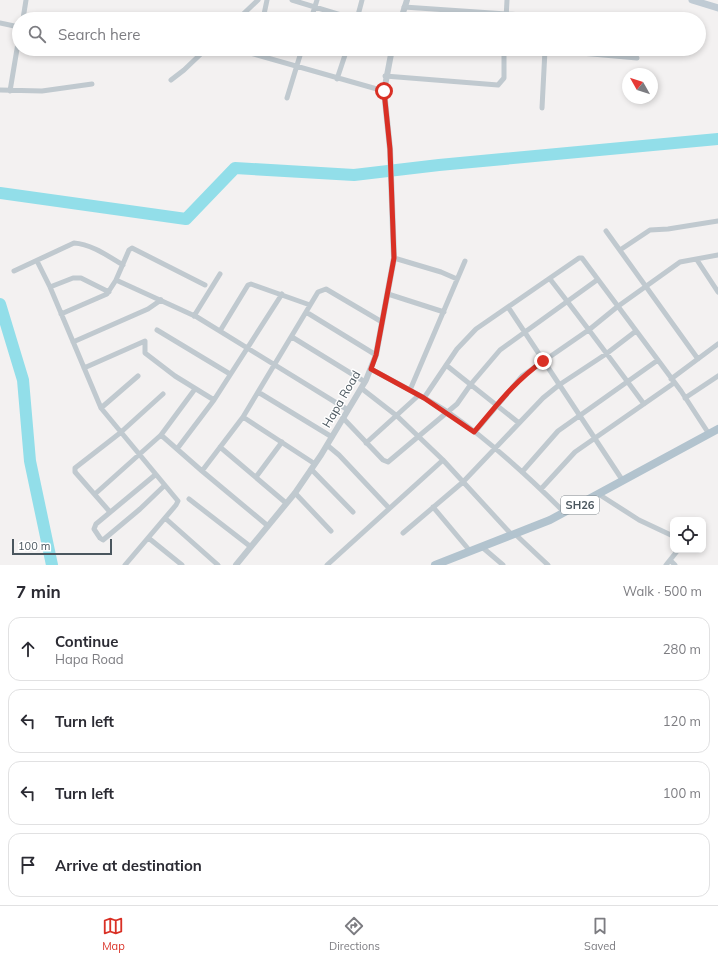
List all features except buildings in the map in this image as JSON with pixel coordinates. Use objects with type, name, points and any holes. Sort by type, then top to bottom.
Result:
[{"type":"main road","points":[[692,0],[718,8]]},
{"type":"main road","name":"SH26","points":[[435,565],[514,535],[565,513],[718,429]]},
{"type":"street","points":[[23,12],[26,0]]},
{"type":"street","points":[[245,12],[258,0]]},
{"type":"street","points":[[264,12],[267,0]]},
{"type":"street","points":[[292,0],[333,12]]},
{"type":"street","points":[[313,12],[317,0]]},
{"type":"street","points":[[358,12],[362,0]]},
{"type":"street","points":[[403,12],[406,0]]},
{"type":"street","points":[[506,12],[507,0]]},
{"type":"street","points":[[404,7],[461,12]]},
{"type":"street","points":[[0,23],[12,26]]},
{"type":"street","points":[[10,90],[16,56]]},
{"type":"street","points":[[170,80],[184,70],[199,56]]},
{"type":"street","points":[[264,56],[296,67],[384,91]]},
{"type":"street","points":[[287,98],[300,56]]},
{"type":"street","points":[[337,79],[345,56]]},
{"type":"street","name":"Hapa Road","points":[[237,565],[295,493],[313,467],[363,385],[376,355],[394,258],[390,149],[384,91],[385,76],[390,56]]},
{"type":"street","points":[[385,76],[498,85],[504,78],[504,56]]},
{"type":"street","points":[[542,108],[545,56]]},
{"type":"street","points":[[613,56],[636,58]]},
{"type":"street","points":[[0,90],[42,91],[92,84]]},
{"type":"street","points":[[620,250],[650,230],[668,229],[718,221]]},
{"type":"street","points":[[606,231],[698,359]]},
{"type":"street","points":[[14,271],[67,245],[80,243],[122,265]]},
{"type":"street","points":[[60,314],[97,300],[109,292],[129,250],[132,248],[206,285]]},
{"type":"street","points":[[474,432],[522,376],[590,329],[617,307],[680,262],[718,255]]},
{"type":"street","points":[[394,258],[441,272],[457,279]]},
{"type":"street","points":[[366,442],[421,396],[457,349],[476,329],[579,258],[584,260],[597,280],[658,360],[709,434]]},
{"type":"street","points":[[697,260],[718,292]]},
{"type":"street","points":[[36,261],[50,287],[60,314],[101,408],[154,475],[178,501],[125,565]]},
{"type":"street","points":[[410,390],[465,261]]},
{"type":"street","points":[[194,316],[220,274]]},
{"type":"street","points":[[50,287],[73,278],[81,278],[109,292]]},
{"type":"street","points":[[550,279],[590,329],[606,354],[644,404]]},
{"type":"street","points":[[116,280],[194,316],[348,410]]},
{"type":"street","points":[[343,418],[384,461],[388,462],[418,435],[457,404],[471,384],[500,350],[597,280]]},
{"type":"street","points":[[220,331],[248,285],[254,284],[310,304]]},
{"type":"street","points":[[202,471],[242,417],[292,338],[318,292],[326,289],[382,322]]},
{"type":"street","points":[[177,449],[214,400],[230,374],[249,349],[282,294]]},
{"type":"street","points":[[388,294],[444,312]]},
{"type":"street","points":[[73,342],[148,309],[161,300]]},
{"type":"street","points":[[508,307],[579,416],[596,438],[623,480]]},
{"type":"street","points":[[306,312],[376,355]]},
{"type":"street","points":[[157,330],[230,374]]},
{"type":"street","points":[[403,533],[463,481],[519,423],[559,385],[606,354],[636,331]]},
{"type":"street","points":[[292,338],[363,385],[418,435],[514,535],[548,565]]},
{"type":"street","points":[[84,368],[146,341],[144,353],[195,389],[214,400]]},
{"type":"street","points":[[542,489],[572,455],[644,404],[718,344]]},
{"type":"street","points":[[522,472],[558,431],[658,360]]},
{"type":"street","points":[[446,365],[519,423]]},
{"type":"street","points":[[371,369],[421,396],[447,412],[474,432],[542,489],[565,513]]},
{"type":"street","points":[[101,408],[138,376]]},
{"type":"street","points":[[685,398],[718,376]]},
{"type":"street","points":[[95,494],[161,435],[195,389]]},
{"type":"street","points":[[258,392],[332,437]]},
{"type":"street","points":[[110,512],[75,472],[75,468],[120,433],[163,394]]},
{"type":"street","points":[[242,417],[282,442],[313,467],[353,512]]},
{"type":"street","points":[[161,435],[268,526]]},
{"type":"street","points":[[256,477],[282,442]]},
{"type":"street","points":[[327,445],[339,455],[388,508]]},
{"type":"street","points":[[220,447],[286,503]]},
{"type":"street","points":[[327,565],[353,543],[388,508],[443,460]]},
{"type":"street","points":[[154,475],[94,527],[94,530],[101,540],[140,509],[164,486]]},
{"type":"street","points":[[295,493],[331,531]]},
{"type":"street","points":[[600,495],[639,520],[670,535]]},
{"type":"street","points":[[189,499],[251,547]]},
{"type":"street","points":[[433,507],[470,551]]},
{"type":"street","points":[[165,518],[218,565]]},
{"type":"street","points":[[151,540],[182,565]]},
{"type":"street","points":[[482,547],[503,565]]},
{"type":"street","points":[[675,565],[668,563],[676,553]]},
{"type":"waterway","points":[[0,193],[186,219],[235,168],[354,175],[439,165],[718,139]]},
{"type":"waterway","points":[[0,304],[23,380],[30,461],[52,565]]},
{"type":"route","points":[[384,91],[390,149],[394,258],[393,271],[376,355],[371,369],[447,412],[474,432],[512,386],[522,376],[543,361]]}]
